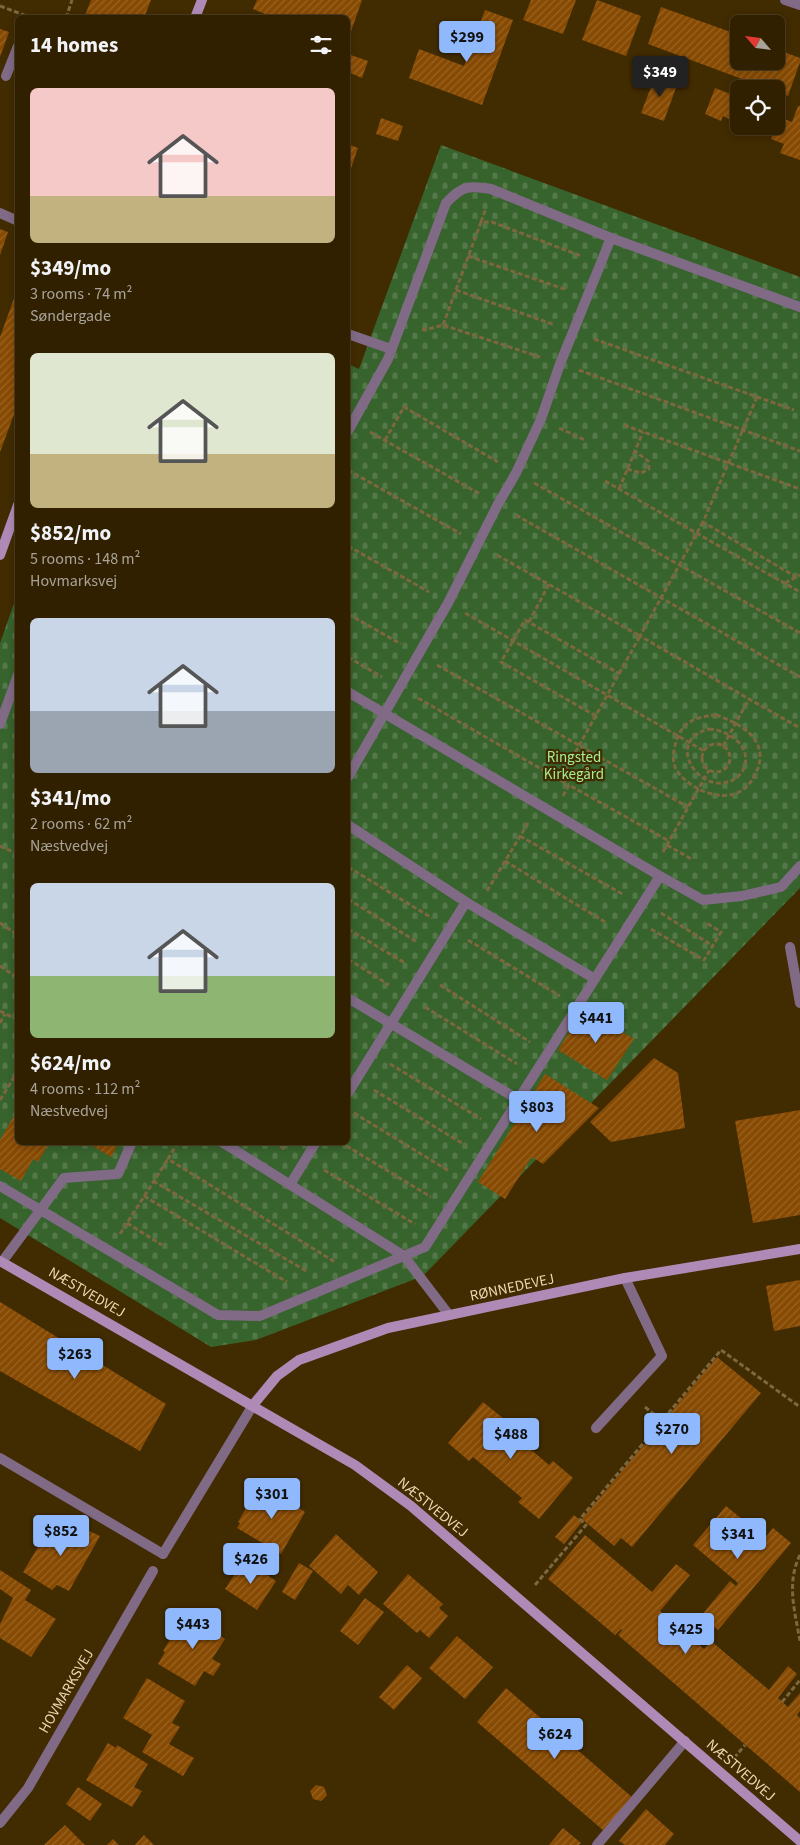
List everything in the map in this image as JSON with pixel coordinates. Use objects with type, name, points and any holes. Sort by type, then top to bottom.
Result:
[{"type":"street","points":[[196,15],[202,0]]},
{"type":"street","points":[[785,0],[800,6]]},
{"type":"street","points":[[6,76],[15,54]]},
{"type":"street","points":[[350,426],[388,359],[446,203],[458,191],[474,186],[491,189],[611,238],[800,308]]},
{"type":"street","points":[[0,213],[15,220]]},
{"type":"street","points":[[350,773],[448,603],[498,504],[516,473],[541,419],[560,364],[611,238]]},
{"type":"street","points":[[350,335],[391,349]]},
{"type":"street","points":[[0,555],[15,513]]},
{"type":"street","points":[[0,724],[15,683]]},
{"type":"street","points":[[350,693],[703,900],[742,896],[781,886],[800,866]]},
{"type":"street","points":[[350,826],[466,902],[595,979]]},
{"type":"street","points":[[0,1186],[218,1315],[260,1316],[425,1247],[624,934],[642,904],[656,874]]},
{"type":"street","points":[[350,1090],[466,902]]},
{"type":"street","points":[[790,947],[799,996]]},
{"type":"street","points":[[350,999],[519,1100]]},
{"type":"street","points":[[1,1261],[64,1178],[118,1174],[131,1145]]},
{"type":"street","points":[[227,1145],[404,1256],[449,1315]]},
{"type":"street","points":[[290,1185],[314,1145]]},
{"type":"street","name":"RØNNEDEVEJ","points":[[253,1405],[277,1376],[299,1360],[388,1328],[625,1278],[800,1249]]},
{"type":"street","name":"NÆSTVEDVEJ","points":[[1,1261],[253,1405],[355,1466],[411,1506],[800,1841]]},
{"type":"street","points":[[596,1428],[662,1356],[625,1278]]},
{"type":"street","points":[[0,1458],[163,1554],[253,1405]]},
{"type":"street","name":"HOVMARKSVEJ","points":[[0,1823],[28,1788],[153,1571]]},
{"type":"street","points":[[597,1845],[685,1741]]},
{"type":"path","points":[[67,15],[72,0]]},
{"type":"path","points":[[0,6],[24,15]]},
{"type":"path","points":[[443,326],[487,208]]},
{"type":"path","points":[[481,222],[492,222],[582,256],[592,269],[598,271]]},
{"type":"path","points":[[468,256],[587,298]]},
{"type":"path","points":[[456,290],[794,410]]},
{"type":"path","points":[[403,320],[425,330],[443,326],[560,364],[800,451]]},
{"type":"path","points":[[560,780],[702,522],[757,397]]},
{"type":"path","points":[[385,440],[404,407],[516,473],[800,633]]},
{"type":"path","points":[[541,419],[585,440]]},
{"type":"path","points":[[624,425],[800,489]]},
{"type":"path","points":[[350,426],[385,440],[800,677]]},
{"type":"path","points":[[619,489],[643,432]]},
{"type":"path","points":[[628,468],[641,473],[648,469],[648,461],[635,451]]},
{"type":"path","points":[[350,471],[800,728]]},
{"type":"path","points":[[605,481],[800,592]]},
{"type":"path","points":[[702,522],[798,576]]},
{"type":"path","points":[[350,547],[704,751]]},
{"type":"path","points":[[784,583],[798,576]]},
{"type":"path","points":[[528,622],[549,584]]},
{"type":"path","points":[[350,615],[688,808]]},
{"type":"path","points":[[596,716],[501,662],[525,620],[620,674]]},
{"type":"path","points":[[350,658],[668,843],[692,860]]},
{"type":"path","points":[[723,746],[749,699]]},
{"type":"path","points":[[716,715],[736,723],[754,736],[760,750],[760,762],[754,777],[745,788],[732,794],[719,795],[699,788],[682,777],[675,768],[673,757],[678,735],[692,720],[701,716],[716,715]]},
{"type":"path","points":[[709,729],[718,730],[729,735],[744,749],[746,758],[744,768],[738,777],[729,781],[718,782],[704,779],[689,762],[687,750],[690,742],[700,731],[709,729]]},
{"type":"path","points":[[714,745],[723,746],[730,757],[728,765],[722,771],[714,772],[709,770],[703,763],[704,751],[714,745]]},
{"type":"path","points":[[656,874],[668,843],[709,770]]},
{"type":"path","points":[[552,813],[569,785]]},
{"type":"path","points":[[476,908],[539,805]]},
{"type":"path","points":[[520,836],[713,946]]},
{"type":"path","points":[[0,846],[15,853]]},
{"type":"path","points":[[505,861],[624,934]]},
{"type":"path","points":[[350,900],[435,953]]},
{"type":"path","points":[[633,919],[704,960],[721,932],[698,918]]},
{"type":"path","points":[[0,923],[15,933]]},
{"type":"path","points":[[350,929],[548,1053]]},
{"type":"path","points":[[350,960],[535,1074]]},
{"type":"path","points":[[0,966],[15,976]]},
{"type":"path","points":[[0,1011],[15,1019]]},
{"type":"path","points":[[0,1023],[5,1014]]},
{"type":"path","points":[[372,1053],[499,1130]]},
{"type":"path","points":[[0,1100],[15,1076]]},
{"type":"path","points":[[356,1079],[483,1156]]},
{"type":"path","points":[[350,1111],[467,1181]]},
{"type":"path","points":[[109,1250],[176,1145]]},
{"type":"path","points":[[345,1145],[450,1208]]},
{"type":"path","points":[[168,1159],[357,1276]]},
{"type":"path","points":[[306,1159],[433,1235]]},
{"type":"path","points":[[153,1181],[331,1286]]},
{"type":"path","points":[[144,1196],[309,1296]]},
{"type":"path","points":[[127,1223],[162,1245]]},
{"type":"path","points":[[522,1601],[586,1525],[580,1519],[721,1350],[800,1407]]},
{"type":"path","points":[[800,1555],[794,1573],[792,1590],[800,1641]]},
{"type":"path","points":[[782,1702],[800,1680]]},
{"type":"green space","name":"Ringsted Kirkegård","points":[[441,145],[800,277],[800,888],[423,1276],[256,1340],[211,1347],[0,1218],[0,643],[15,601],[15,1145],[350,1145],[350,365],[359,369]]},
{"type":"building","points":[[91,0],[151,0],[145,15],[85,15]]},
{"type":"building","points":[[257,0],[362,0],[350,34],[350,15],[268,15],[253,9]]},
{"type":"building","points":[[531,0],[576,0],[563,34],[523,20]]},
{"type":"building","points":[[597,0],[641,16],[626,56],[582,40]]},
{"type":"building","points":[[661,7],[730,32],[730,70],[785,70],[785,52],[800,58],[800,62],[788,96],[785,95],[785,80],[745,80],[648,44]]},
{"type":"building","points":[[485,10],[513,20],[482,105],[409,78],[419,49],[464,66]]},
{"type":"building","points":[[0,29],[9,32],[0,57]]},
{"type":"building","points":[[350,55],[368,61],[362,78],[350,73]]},
{"type":"building","points":[[656,74],[678,82],[664,121],[641,113]]},
{"type":"building","points":[[715,88],[730,94],[729,119],[723,116],[721,121],[705,114]]},
{"type":"building","points":[[798,106],[800,106],[800,160],[780,153],[784,144],[771,139],[773,135],[785,135],[785,119],[792,122]]},
{"type":"building","points":[[381,118],[403,126],[398,141],[376,134]]},
{"type":"building","points":[[350,145],[358,148],[350,171]]},
{"type":"building","points":[[0,229],[8,232],[0,255]]},
{"type":"building","points":[[15,296],[15,412],[0,452],[0,337]]},
{"type":"building","points":[[584,1008],[634,1039],[607,1080],[558,1050]]},
{"type":"building","points":[[654,1058],[678,1073],[685,1128],[611,1142],[590,1122]]},
{"type":"building","points":[[545,1074],[599,1108],[543,1164],[532,1157],[505,1199],[478,1182]]},
{"type":"building","points":[[800,1110],[800,1215],[753,1223],[735,1121]]},
{"type":"building","points":[[15,1114],[15,1145],[48,1145],[38,1162],[33,1159],[21,1181],[0,1169],[0,1140]]},
{"type":"building","points":[[91,1145],[117,1145],[111,1157]]},
{"type":"building","points":[[800,1280],[800,1326],[774,1331],[766,1286]]},
{"type":"building","points":[[0,1302],[166,1404],[140,1451],[0,1371]]},
{"type":"building","points":[[717,1357],[761,1393],[632,1547],[621,1538],[614,1546],[582,1519]]},
{"type":"building","points":[[483,1402],[504,1419],[501,1424],[549,1465],[553,1461],[573,1478],[539,1519],[518,1502],[522,1498],[473,1457],[469,1461],[448,1443]]},
{"type":"building","points":[[267,1488],[300,1506],[299,1508],[305,1512],[281,1554],[237,1528],[240,1523],[238,1522],[248,1505],[251,1506],[254,1501],[258,1504]]},
{"type":"building","points":[[726,1506],[765,1538],[773,1528],[791,1543],[718,1630],[701,1616],[730,1581],[736,1586],[738,1583],[693,1545]]},
{"type":"building","points":[[574,1515],[582,1522],[564,1544],[555,1537]]},
{"type":"building","points":[[52,1524],[67,1534],[74,1524],[100,1536],[69,1591],[57,1585],[52,1590],[23,1572]]},
{"type":"building","points":[[336,1534],[378,1572],[359,1595],[348,1585],[341,1594],[309,1566]]},
{"type":"building","points":[[585,1535],[652,1592],[676,1564],[690,1575],[660,1611],[704,1649],[711,1641],[769,1690],[788,1666],[797,1674],[778,1698],[788,1707],[800,1693],[800,1711],[797,1715],[800,1718],[800,1792],[618,1635],[621,1629],[615,1635],[548,1579]]},
{"type":"building","points":[[244,1560],[276,1581],[257,1610],[225,1589]]},
{"type":"building","points":[[299,1563],[313,1571],[295,1600],[282,1592]]},
{"type":"building","points":[[0,1570],[31,1590],[25,1600],[56,1619],[31,1657],[0,1638],[0,1624],[13,1598],[0,1589]]},
{"type":"building","points":[[408,1574],[443,1604],[439,1608],[448,1616],[429,1638],[420,1630],[417,1633],[383,1604]]},
{"type":"building","points":[[365,1598],[384,1612],[358,1645],[340,1631]]},
{"type":"building","points":[[185,1615],[203,1626],[207,1618],[218,1625],[216,1633],[225,1639],[212,1659],[221,1664],[213,1676],[204,1671],[195,1686],[158,1664],[165,1652],[163,1651]]},
{"type":"building","points":[[457,1636],[493,1667],[465,1699],[429,1668]]},
{"type":"building","points":[[407,1665],[422,1678],[394,1710],[379,1697]]},
{"type":"building","points":[[147,1678],[185,1701],[172,1723],[180,1727],[169,1744],[194,1758],[183,1776],[142,1752],[152,1735],[123,1718]]},
{"type":"building","points":[[506,1688],[633,1798],[604,1831],[477,1722]]},
{"type":"building","points":[[108,1743],[116,1748],[117,1745],[148,1764],[134,1787],[142,1791],[132,1807],[86,1780]]},
{"type":"building","points":[[316,1785],[324,1787],[327,1795],[321,1801],[313,1799],[310,1791]]},
{"type":"building","points":[[78,1787],[102,1804],[90,1821],[66,1804]]},
{"type":"building","points":[[646,1809],[674,1834],[665,1845],[625,1845],[619,1841]]},
{"type":"building","points":[[65,1825],[85,1845],[44,1845]]},
{"type":"building","points":[[563,1828],[581,1843],[579,1845],[549,1845]]},
{"type":"building","points":[[144,1835],[154,1845],[135,1845]]},
{"type":"building","points":[[113,1839],[119,1845],[107,1845]]}]
